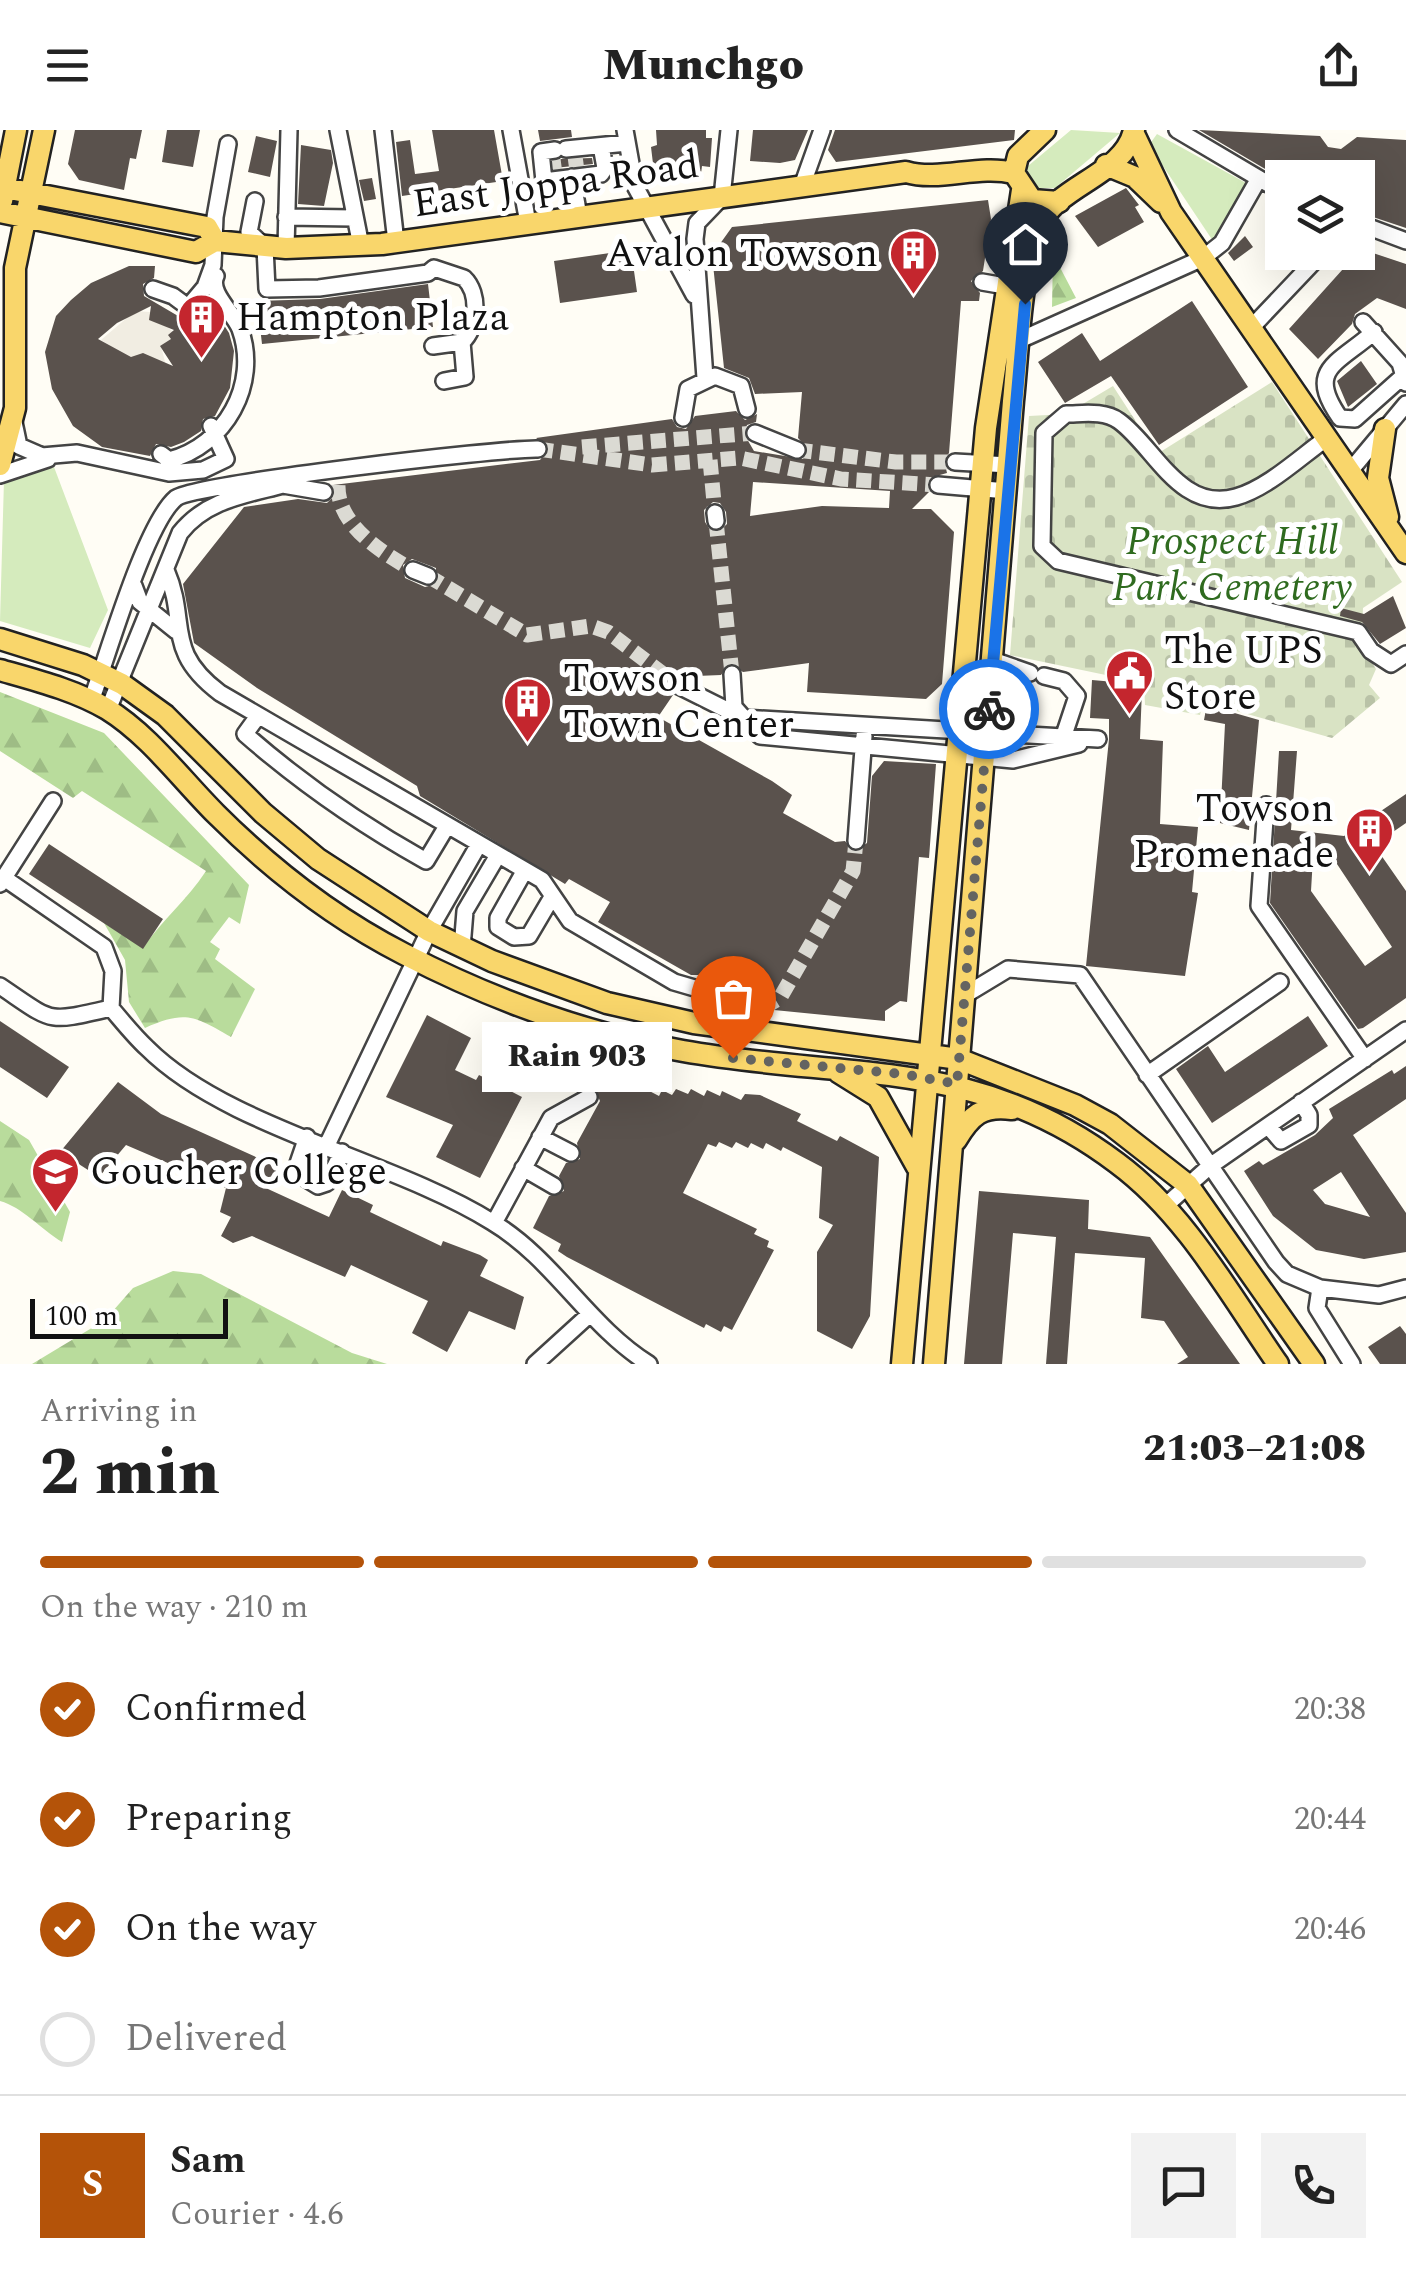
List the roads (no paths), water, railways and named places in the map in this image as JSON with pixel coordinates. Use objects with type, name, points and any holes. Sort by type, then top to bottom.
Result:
[{"type":"main road","points":[[0,212],[16,130]]},
{"type":"main road","points":[[0,465],[14,408],[15,268],[44,130]]},
{"type":"main road","points":[[902,1364],[916,1166],[960,744],[982,464],[1008,264],[1020,222],[1016,178],[1044,131]]},
{"type":"main road","points":[[934,1364],[1020,340],[1038,227],[1060,202],[1125,150],[1134,132]]},
{"type":"main road","points":[[1134,132],[1171,212],[1406,552]]},
{"type":"main road","name":"East Joppa Road","points":[[0,212],[196,252],[215,242],[275,248],[396,242],[906,172],[917,165],[971,158],[1016,178]]},
{"type":"main road","points":[[1106,165],[1135,178],[1171,212]]},
{"type":"main road","name":"East Joppa Road","points":[[906,172],[918,176],[980,168],[1016,178]]},
{"type":"main road","points":[[1016,178],[1032,200],[1060,202]]},
{"type":"main road","name":"East Joppa Road","points":[[2,187],[207,228],[215,242]]},
{"type":"main road","points":[[1385,429],[1378,478],[1392,533]]},
{"type":"main road","points":[[1,639],[122,684],[187,735],[291,838],[430,931],[462,948],[545,982],[646,1013],[731,1029],[960,1059],[1076,1105],[1110,1124],[1188,1185],[1314,1364]]},
{"type":"main road","points":[[0,670],[99,706],[154,749],[273,868],[324,906],[418,961],[528,1009],[627,1039],[713,1056],[957,1084],[1033,1112],[1119,1164],[1164,1206],[1278,1364]]},
{"type":"main road","points":[[827,1067],[878,1097],[916,1166]]},
{"type":"main road","points":[[952,1146],[968,1120],[983,1109],[1033,1112]]},
{"type":"street","points":[[289,130],[286,217],[267,290],[337,286],[428,273],[434,268],[452,271],[470,283],[472,328],[462,342],[465,377],[444,380]]},
{"type":"street","points":[[338,130],[361,246]]},
{"type":"street","points":[[383,130],[396,242]]},
{"type":"street","points":[[511,130],[528,224]]},
{"type":"street","points":[[705,378],[697,303],[698,224],[722,197],[729,130]]},
{"type":"street","points":[[802,186],[822,130]]},
{"type":"street","points":[[1177,130],[1265,184]]},
{"type":"street","points":[[579,216],[574,161],[626,136],[635,186],[697,303]]},
{"type":"street","points":[[161,454],[169,460],[202,446],[230,417],[238,399],[245,360],[240,331],[222,301],[213,298],[211,276],[228,144]]},
{"type":"street","points":[[1020,340],[1203,258],[1222,244],[1258,180]]},
{"type":"street","points":[[255,202],[249,232],[275,248]]},
{"type":"street","points":[[286,217],[353,218]]},
{"type":"street","points":[[1375,229],[1406,241]]},
{"type":"street","points":[[428,238],[434,268]]},
{"type":"street","points":[[1251,328],[1306,270]]},
{"type":"street","points":[[153,289],[192,310],[211,276]]},
{"type":"street","points":[[982,282],[1005,286]]},
{"type":"street","points":[[1369,327],[1400,363],[1404,381],[1355,419],[1346,421],[1321,385],[1325,375],[1369,327]]},
{"type":"street","points":[[436,346],[462,342]]},
{"type":"street","points":[[683,418],[688,389],[705,378],[733,380],[741,386],[746,409]]},
{"type":"street","points":[[1350,472],[1406,404]]},
{"type":"street","points":[[14,408],[19,446],[42,456],[112,458],[169,473],[203,470],[226,458],[211,426]]},
{"type":"street","points":[[1327,438],[1238,496],[1218,498],[1165,473],[1118,420],[1098,413],[1066,414],[1044,433],[1042,546],[1058,561],[1358,632],[1371,651],[1391,664],[1406,654]]},
{"type":"street","points":[[756,433],[798,450]]},
{"type":"street","points":[[99,706],[122,684],[166,570],[191,520],[212,504],[283,485],[333,483],[488,451],[538,449]]},
{"type":"street","points":[[0,475],[61,454]]},
{"type":"street","points":[[955,462],[1009,465]]},
{"type":"street","points":[[99,706],[101,674],[157,523],[177,497],[250,481],[333,483]]},
{"type":"street","points":[[283,485],[333,483]]},
{"type":"street","points":[[938,485],[1007,492]]},
{"type":"street","points":[[166,570],[174,588],[176,631],[199,676],[258,716],[542,880],[570,921],[674,982],[764,1008]]},
{"type":"street","points":[[134,586],[140,602],[176,631]]},
{"type":"street","points":[[993,660],[1064,681],[1077,696],[1062,738]]},
{"type":"street","points":[[680,686],[743,718],[864,727],[960,744],[985,758],[1014,760],[1098,740],[987,735],[960,744],[863,746],[760,736],[743,718],[734,706],[732,674]]},
{"type":"street","points":[[258,716],[246,734],[306,787],[371,830],[426,861],[447,826]]},
{"type":"street","points":[[856,841],[864,727]]},
{"type":"street","points":[[53,801],[2,881],[104,946],[113,971],[112,1008],[138,1038],[170,1067],[214,1095],[494,1223],[544,1261],[590,1314],[650,1364]]},
{"type":"street","points":[[1266,805],[1260,906],[1365,1059]]},
{"type":"street","points":[[307,1137],[295,1172],[318,1186],[327,1183],[335,1148],[430,931],[478,844]]},
{"type":"street","points":[[462,948],[465,912],[498,855]]},
{"type":"street","points":[[525,870],[498,918],[498,928],[514,937],[529,936],[552,897]]},
{"type":"street","points":[[965,995],[1008,969],[1080,975],[1287,1274],[1320,1288],[1379,1295],[1406,1288]]},
{"type":"street","points":[[1147,1075],[1280,982]]},
{"type":"street","points":[[0,986],[39,1016],[56,1019],[112,1008]]},
{"type":"street","points":[[1164,1206],[1210,1166],[1406,1030]]},
{"type":"street","points":[[494,1223],[550,1118],[589,1097]]},
{"type":"street","points":[[1268,1126],[1281,1141],[1289,1140],[1310,1122],[1301,1102]]},
{"type":"street","points":[[540,1137],[570,1154]]},
{"type":"street","points":[[523,1168],[554,1186]]},
{"type":"street","points":[[1320,1288],[1317,1308],[1352,1364]]},
{"type":"street","points":[[535,1364],[590,1314]]},
{"type":"tunnel","points":[[575,156],[577,171]]},
{"type":"tunnel","points":[[553,159],[555,174]]},
{"type":"tunnel","points":[[582,447],[755,433]]},
{"type":"tunnel","points":[[538,449],[652,465],[740,458],[841,479],[938,485]]},
{"type":"tunnel","points":[[797,450],[896,462],[955,462]]},
{"type":"tunnel","points":[[710,460],[715,513]]},
{"type":"tunnel","points":[[338,485],[345,513],[353,525],[375,546],[413,570]]},
{"type":"tunnel","points":[[716,521],[732,674]]},
{"type":"tunnel","points":[[428,576],[527,635],[591,626],[608,632],[679,686]]},
{"type":"tunnel","points":[[763,1008],[780,998],[853,871],[856,841]]},
{"type":"place","name":"Avalon Towson","points":[[913,296]]},
{"type":"place","name":"Hampton Plaza","points":[[201,360]]},
{"type":"place","name":"The UPS Store","points":[[1129,716]]},
{"type":"place","name":"Towson Town Center","points":[[528,744]]},
{"type":"place","name":"Towson Promenade","points":[[1369,874]]},
{"type":"place","name":"Rain 903","points":[[733,1058]]},
{"type":"place","name":"Goucher College","points":[[55,1214]]},
{"type":"park label","name":"Prospect Hill Park Cemetery","points":[[1232,565]]}]
